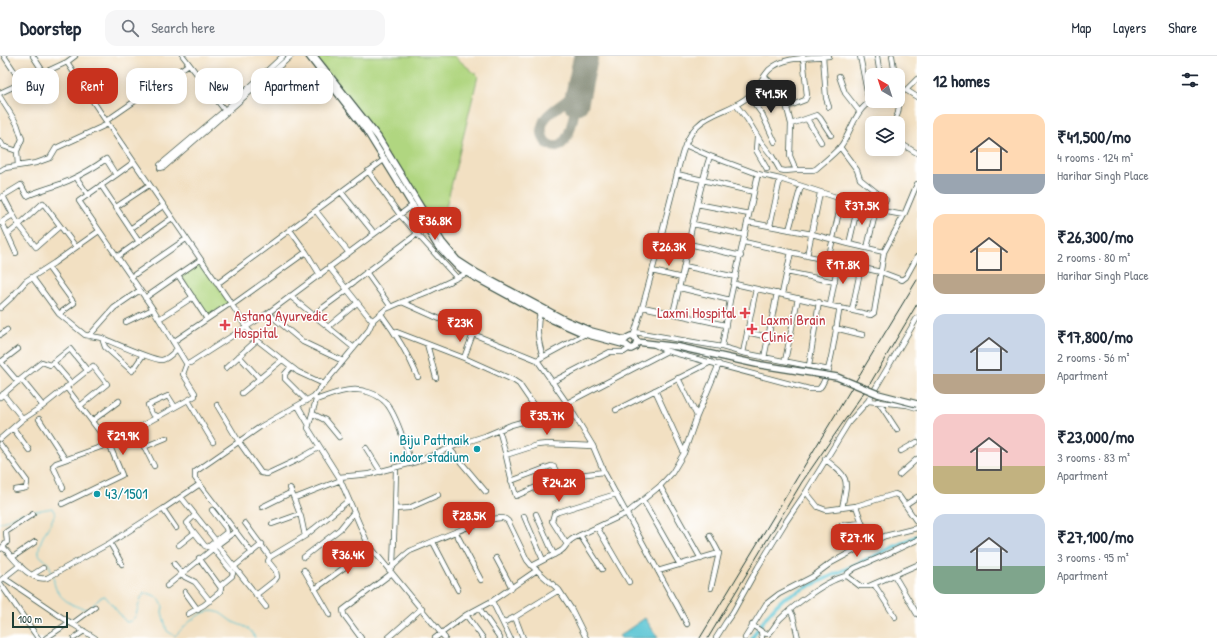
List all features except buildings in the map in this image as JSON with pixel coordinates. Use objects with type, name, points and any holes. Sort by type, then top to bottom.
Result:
[{"type":"main road","points":[[309,56],[366,130],[437,245],[448,257],[468,273],[540,313],[585,334],[635,347],[635,337]]},
{"type":"main road","points":[[314,56],[378,137],[442,242],[457,260],[477,273],[564,320],[627,345]]},
{"type":"main road","points":[[627,345],[629,337],[635,337],[650,343],[679,347],[761,365],[837,378],[878,394],[917,404]]},
{"type":"street","points":[[4,56],[12,68]]},
{"type":"street","points":[[33,56],[41,68]]},
{"type":"street","points":[[54,68],[75,56]]},
{"type":"street","points":[[183,56],[225,112]]},
{"type":"street","points":[[283,56],[225,112],[164,167],[160,168],[160,165],[225,112],[291,56]]},
{"type":"street","points":[[829,56],[803,56],[787,58],[777,62],[749,96],[736,105],[706,119],[693,131],[685,145],[635,337],[722,347],[764,358],[829,370]]},
{"type":"street","points":[[787,107],[805,100],[807,96],[803,56]]},
{"type":"street","points":[[823,56],[826,98],[829,107]]},
{"type":"street","points":[[860,56],[865,77]]},
{"type":"street","points":[[877,56],[879,68]]},
{"type":"street","points":[[892,56],[894,68]]},
{"type":"street","points":[[67,62],[246,327],[257,340],[291,367],[298,372],[324,384]]},
{"type":"street","points":[[0,171],[5,168],[36,163],[50,158],[56,148],[107,123],[189,64]]},
{"type":"street","points":[[839,76],[845,93],[859,111]]},
{"type":"street","points":[[765,77],[782,94],[787,107],[791,124],[789,154],[796,170]]},
{"type":"street","points":[[905,87],[917,79]]},
{"type":"street","points":[[0,93],[12,88]]},
{"type":"street","points":[[905,92],[916,95]]},
{"type":"street","points":[[749,96],[762,114],[775,142]]},
{"type":"street","points":[[0,97],[17,124],[22,139],[17,151],[18,166]]},
{"type":"street","points":[[736,105],[747,119],[757,137],[772,156],[780,170],[785,171],[813,170],[840,147],[850,132],[859,111],[865,106]]},
{"type":"street","points":[[791,124],[818,116],[831,135]]},
{"type":"street","points":[[808,118],[821,142]]},
{"type":"street","points":[[757,137],[756,150],[767,169]]},
{"type":"street","points":[[0,141],[3,146],[17,151]]},
{"type":"street","points":[[685,145],[758,174],[780,179],[876,210],[904,215]]},
{"type":"street","points":[[905,146],[917,153]]},
{"type":"street","points":[[840,147],[857,170],[860,179],[886,200]]},
{"type":"street","points":[[673,314],[680,288],[702,180],[710,156]]},
{"type":"street","points":[[60,226],[36,247],[19,225],[2,197],[22,185],[27,196],[76,177],[106,159],[116,175]]},
{"type":"street","points":[[217,284],[385,159]]},
{"type":"street","points":[[134,162],[79,201],[153,308],[187,363]]},
{"type":"street","points":[[368,171],[400,215],[457,278]]},
{"type":"street","points":[[677,174],[754,192]]},
{"type":"street","points":[[722,347],[730,300],[735,284],[758,174]]},
{"type":"street","points":[[76,177],[88,195]]},
{"type":"street","points":[[770,226],[780,179]]},
{"type":"street","points":[[116,207],[149,184]]},
{"type":"street","points":[[735,284],[871,315],[874,314],[884,252],[904,215],[917,184]]},
{"type":"street","points":[[101,185],[139,242]]},
{"type":"street","points":[[790,230],[801,186]]},
{"type":"street","points":[[340,192],[374,233]]},
{"type":"street","points":[[808,256],[820,192]]},
{"type":"street","points":[[828,260],[842,199]]},
{"type":"street","points":[[8,234],[43,203],[76,247]]},
{"type":"street","points":[[697,204],[750,214]]},
{"type":"street","points":[[849,244],[858,204]]},
{"type":"street","points":[[187,363],[190,363],[268,313],[413,205]]},
{"type":"street","points":[[130,229],[163,206]]},
{"type":"street","points":[[867,248],[876,210]]},
{"type":"street","points":[[316,211],[348,253]]},
{"type":"street","points":[[13,215],[1,223],[8,234],[16,253]]},
{"type":"street","points":[[117,257],[172,218]]},
{"type":"street","points":[[748,222],[812,234],[884,252]]},
{"type":"street","points":[[693,224],[745,235]]},
{"type":"street","points":[[290,230],[320,275]]},
{"type":"street","points":[[0,308],[26,281],[99,231]]},
{"type":"street","points":[[313,315],[366,272],[417,234]]},
{"type":"street","points":[[131,277],[186,240]]},
{"type":"street","points":[[744,242],[861,267],[881,272],[899,279],[904,279],[917,257]]},
{"type":"street","points":[[689,244],[741,256]]},
{"type":"street","points":[[173,342],[306,252]]},
{"type":"street","points":[[764,358],[779,293],[787,272],[791,252]]},
{"type":"street","points":[[146,298],[200,260]]},
{"type":"street","points":[[830,305],[838,262]]},
{"type":"street","points":[[684,266],[736,277]]},
{"type":"street","points":[[48,267],[74,303],[59,314]]},
{"type":"street","points":[[329,267],[373,322]]},
{"type":"street","points":[[852,310],[861,267]]},
{"type":"street","points":[[652,271],[682,278]]},
{"type":"street","points":[[366,272],[391,307]]},
{"type":"street","points":[[787,272],[835,282]]},
{"type":"street","points":[[445,638],[372,548],[340,479],[309,430],[309,425],[315,398],[324,384],[368,331],[373,320],[391,307],[430,292],[468,273]]},
{"type":"street","points":[[178,276],[207,319]]},
{"type":"street","points":[[32,277],[59,314],[85,335],[102,338],[143,355],[161,360],[167,358],[177,349]]},
{"type":"street","points":[[680,288],[730,300]]},
{"type":"street","points":[[743,353],[756,289]]},
{"type":"street","points":[[89,336],[114,308],[140,290]]},
{"type":"street","points":[[290,296],[354,348]]},
{"type":"street","points":[[159,319],[193,297]]},
{"type":"street","points":[[785,361],[798,298]]},
{"type":"street","points":[[402,302],[472,334],[536,360],[566,403],[593,446],[604,472],[626,514],[688,624]]},
{"type":"street","points":[[809,366],[819,302]]},
{"type":"street","points":[[328,327],[357,303]]},
{"type":"street","points":[[643,307],[725,325]]},
{"type":"street","points":[[650,343],[667,351],[819,389],[822,386],[829,370],[835,328],[840,307]]},
{"type":"street","points":[[126,322],[153,308]]},
{"type":"street","points":[[268,313],[303,342],[343,361]]},
{"type":"street","points":[[540,313],[537,334],[542,357]]},
{"type":"street","points":[[381,314],[394,331],[410,359],[418,377]]},
{"type":"street","points":[[716,638],[825,459],[849,422],[868,401],[917,318]]},
{"type":"street","points":[[835,328],[863,335]]},
{"type":"street","points":[[0,335],[7,330]]},
{"type":"street","points":[[394,331],[464,358],[514,380],[519,384],[542,416]]},
{"type":"street","points":[[747,332],[768,337]]},
{"type":"street","points":[[464,358],[472,334]]},
{"type":"street","points":[[536,360],[585,334]]},
{"type":"street","points":[[102,338],[105,347],[132,371],[143,355]]},
{"type":"street","points":[[226,368],[257,340]]},
{"type":"street","points":[[427,344],[436,378]]},
{"type":"street","points":[[552,382],[610,352],[624,352],[627,345]]},
{"type":"street","points":[[18,348],[1,361],[43,406]]},
{"type":"street","points":[[23,419],[2,395],[42,362],[50,365],[70,349],[87,370]]},
{"type":"street","points":[[295,498],[340,479],[381,472],[411,464],[449,448],[542,416],[667,351]]},
{"type":"street","points":[[239,356],[260,379]]},
{"type":"street","points":[[242,393],[282,360]]},
{"type":"street","points":[[53,362],[71,383]]},
{"type":"street","points":[[616,410],[711,362]]},
{"type":"street","points":[[63,488],[53,466],[56,463],[109,444],[195,396],[195,393],[183,374],[187,363]]},
{"type":"street","points":[[532,566],[564,549],[569,540],[626,514],[660,486],[672,473],[684,453],[697,416],[719,364]]},
{"type":"street","points":[[0,439],[23,419],[43,406],[93,366],[107,384],[80,406]]},
{"type":"street","points":[[291,367],[286,374],[285,379],[307,401]]},
{"type":"street","points":[[678,378],[697,416]]},
{"type":"street","points":[[62,504],[122,475],[109,444],[66,387]]},
{"type":"street","points":[[252,552],[195,478],[195,472],[260,427],[315,398],[351,390],[362,390],[384,400],[398,424],[411,464]]},
{"type":"street","points":[[655,390],[684,453]]},
{"type":"street","points":[[158,417],[152,414],[148,405],[168,396],[175,407]]},
{"type":"street","points":[[188,400],[213,442]]},
{"type":"street","points":[[92,421],[119,401]]},
{"type":"street","points":[[868,401],[907,405],[917,408]]},
{"type":"street","points":[[878,402],[897,430]]},
{"type":"street","points":[[217,405],[239,442],[261,473],[267,474],[320,447]]},
{"type":"street","points":[[298,406],[309,425]]},
{"type":"street","points":[[312,414],[325,420],[339,437]]},
{"type":"street","points":[[39,419],[65,459]]},
{"type":"street","points":[[13,428],[29,450]]},
{"type":"street","points":[[136,430],[154,466]]},
{"type":"street","points":[[499,430],[516,496],[543,484]]},
{"type":"street","points":[[144,447],[166,438]]},
{"type":"street","points":[[901,451],[917,442]]},
{"type":"street","points":[[0,444],[27,483],[26,488],[15,490]]},
{"type":"street","points":[[506,456],[537,445],[593,446]]},
{"type":"street","points":[[366,448],[381,472]]},
{"type":"street","points":[[449,448],[486,492]]},
{"type":"street","points":[[0,455],[4,450]]},
{"type":"street","points":[[898,475],[917,458]]},
{"type":"street","points":[[825,459],[840,471],[846,480],[842,508]]},
{"type":"street","points":[[511,481],[551,466],[554,467],[558,475],[562,477],[604,472]]},
{"type":"street","points":[[391,570],[396,509],[396,468]]},
{"type":"street","points":[[33,514],[6,532],[7,542],[1,548],[32,575],[40,579],[47,578],[57,574],[110,543],[200,484]]},
{"type":"street","points":[[660,486],[701,559]]},
{"type":"street","points":[[262,507],[291,490],[300,514],[304,536]]},
{"type":"street","points":[[806,492],[821,509],[826,510],[856,506],[896,494],[917,522]]},
{"type":"street","points":[[566,543],[552,521],[554,514],[616,494]]},
{"type":"street","points":[[396,509],[409,508],[438,495]]},
{"type":"street","points":[[181,497],[266,607]]},
{"type":"street","points":[[905,505],[917,497]]},
{"type":"street","points":[[270,557],[304,536],[349,500]]},
{"type":"street","points":[[643,500],[680,565]]},
{"type":"street","points":[[856,506],[868,534]]},
{"type":"street","points":[[163,509],[176,528]]},
{"type":"street","points":[[212,510],[227,530],[217,543]]},
{"type":"street","points":[[304,557],[340,529],[354,512]]},
{"type":"street","points":[[272,524],[300,514]]},
{"type":"street","points":[[536,514],[554,555]]},
{"type":"street","points":[[195,515],[187,523],[206,547],[212,547]]},
{"type":"street","points":[[524,516],[543,560]]},
{"type":"street","points":[[361,638],[344,615],[343,610],[391,570],[410,551],[480,523],[498,518],[506,519],[508,521],[527,560],[559,590],[572,610],[586,638]]},
{"type":"street","points":[[245,523],[262,544],[270,557],[268,561],[276,571],[277,577],[256,595]]},
{"type":"street","points":[[842,525],[862,523]]},
{"type":"street","points":[[597,527],[629,582]]},
{"type":"street","points":[[745,638],[766,604],[779,594],[812,577],[831,563],[885,536],[917,528]]},
{"type":"street","points":[[167,586],[217,543],[236,531]]},
{"type":"street","points":[[179,545],[194,533]]},
{"type":"street","points":[[456,533],[481,580]]},
{"type":"street","points":[[580,535],[602,569]]},
{"type":"street","points":[[710,536],[719,553],[711,588]]},
{"type":"street","points":[[753,625],[762,636],[768,634],[778,620],[816,590],[839,578],[847,576],[848,573],[855,568],[917,540]]},
{"type":"street","points":[[13,557],[35,542]]},
{"type":"street","points":[[433,542],[458,590]]},
{"type":"street","points":[[110,543],[122,564]]},
{"type":"street","points":[[234,567],[262,544]]},
{"type":"street","points":[[212,547],[233,573],[232,576],[220,586]]},
{"type":"street","points":[[315,589],[372,548]]},
{"type":"street","points":[[658,570],[719,553]]},
{"type":"street","points":[[188,614],[198,610],[210,601],[220,592],[221,588],[199,558]]},
{"type":"street","points":[[496,558],[512,588]]},
{"type":"street","points":[[174,564],[182,574],[195,582],[210,601]]},
{"type":"street","points":[[1,581],[20,565]]},
{"type":"street","points":[[847,576],[860,586],[869,586],[917,565]]},
{"type":"street","points":[[32,575],[43,568]]},
{"type":"street","points":[[304,570],[330,615]]},
{"type":"street","points":[[435,638],[441,632],[466,615],[492,602],[537,570]]},
{"type":"street","points":[[894,575],[917,614]]},
{"type":"street","points":[[1,581],[95,638]]},
{"type":"street","points":[[1,581],[38,638]]},
{"type":"street","points":[[874,584],[895,618]]},
{"type":"street","points":[[503,623],[559,590]]},
{"type":"street","points":[[185,592],[198,610]]},
{"type":"street","points":[[492,602],[510,638]]},
{"type":"street","points":[[46,638],[95,607]]},
{"type":"street","points":[[388,638],[422,608]]},
{"type":"street","points":[[478,608],[500,638]]},
{"type":"street","points":[[790,610],[793,616],[798,638]]},
{"type":"street","points":[[466,615],[484,638]]},
{"type":"street","points":[[515,617],[523,638]]},
{"type":"street","points":[[74,638],[84,631]]},
{"type":"green space","points":[[314,56],[454,56],[478,76],[440,232],[353,106],[333,80],[333,68],[323,68]]},
{"type":"green space","points":[[200,261],[230,303],[207,318],[180,275]]},
{"type":"water","points":[[645,618],[658,638],[621,638],[619,636]]},
{"type":"waterway","points":[[0,523],[20,514],[52,508],[55,513],[42,538],[39,549],[39,555],[47,562],[52,573]]},
{"type":"waterway","points":[[752,638],[766,617],[784,598],[917,536]]},
{"type":"waterway","points":[[53,576],[55,587],[58,593],[65,600],[74,606],[88,609]]},
{"type":"waterway","points":[[92,606],[101,597],[105,596],[126,622],[132,620],[135,616],[140,599],[147,593],[155,596],[161,601],[167,631],[175,636],[195,617],[214,611],[249,629],[255,638]]},
{"type":"taxiway","points":[[576,103],[572,123],[566,139],[562,144],[556,146],[547,143],[542,133],[544,120],[573,94],[578,86],[583,71]]},
{"type":"runway","points":[[576,103],[586,56]]},
{"type":"railway","points":[[700,638],[917,280]]},
{"type":"railway","points":[[708,638],[802,482],[871,382],[917,304]]},
{"type":"place","name":"Laxmi Hospital","points":[[745,313]]},
{"type":"place","name":"Astang Ayurvedic Hospital","points":[[225,325]]},
{"type":"place","name":"Laxmi Brain Clinic","points":[[752,329]]},
{"type":"place","name":"Biju Pattnaik indoor stadium","points":[[477,449]]},
{"type":"place","name":"43/1501","points":[[97,494]]}]
